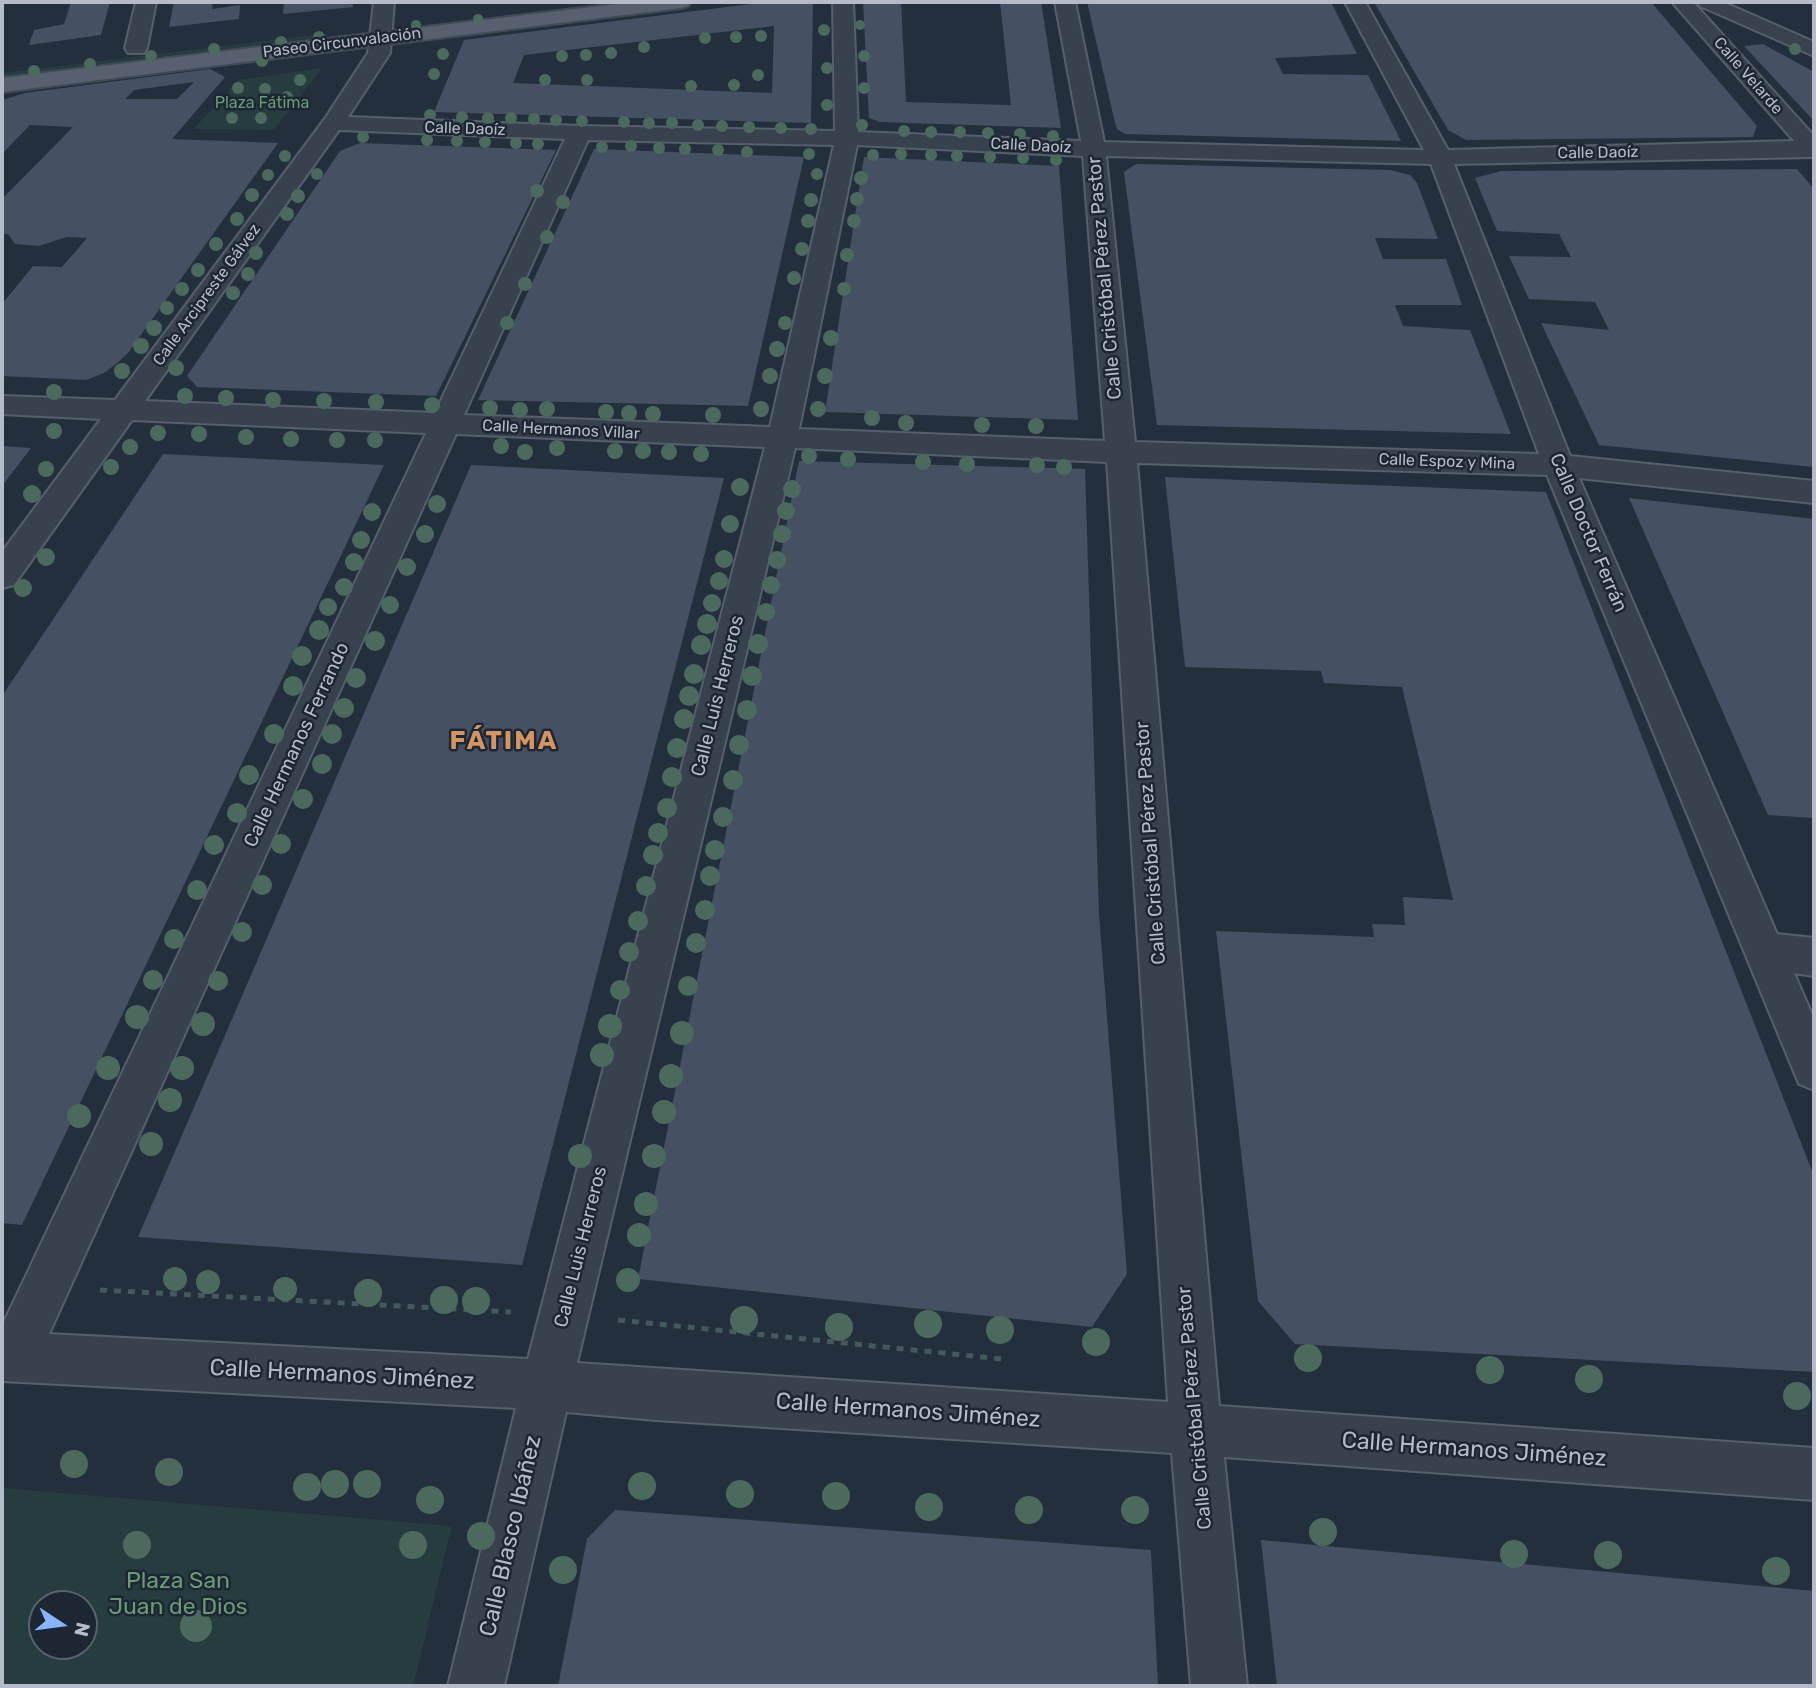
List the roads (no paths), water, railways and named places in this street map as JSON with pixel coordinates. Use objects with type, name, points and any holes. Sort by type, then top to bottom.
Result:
[{"type":"main road","name":"Paseo Circunvalación","points":[[2,85],[383,19],[518,2]]},
{"type":"main road","name":"Paseo Circunvalación","points":[[109,51],[138,41],[383,19],[681,2]]},
{"type":"street","points":[[138,41],[146,2]]},
{"type":"street","name":"Calle Luis Herreros","points":[[547,1385],[782,439],[847,138],[843,2]]},
{"type":"street","name":"Calle Cristóbal Pérez Pastor","points":[[1065,2],[1094,149],[1121,452],[1196,1431],[1220,1686]]},
{"type":"street","name":"Calle Doctor Ferrán","points":[[1355,2],[1440,157],[1558,465],[1814,1069]]},
{"type":"street","name":"Calle Velarde","points":[[1682,2],[1814,148]]},
{"type":"street","points":[[1707,2],[1814,50]]},
{"type":"street","points":[[1749,2],[1814,38]]},
{"type":"street","name":"Calle Arcipreste Gálvez","points":[[2,576],[333,123],[379,53],[383,19]]},
{"type":"street","name":"Calle Daoíz","points":[[333,123],[580,133],[847,138],[1094,149],[1440,157],[1814,148]]},
{"type":"street","name":"Calle Hermanos Ferrando","points":[[7,1357],[46,1287],[580,133]]},
{"type":"street","name":"Calle Hermanos Villar","points":[[2,405],[1121,452]]},
{"type":"street","name":"Calle Espoz y Mina","points":[[1121,452],[1558,465],[1814,492]]},
{"type":"street","points":[[1765,951],[1814,957]]},
{"type":"street","name":"Calle Hermanos Jiménez","points":[[7,1357],[547,1385],[656,1395],[1814,1474]]},
{"type":"street","name":"Calle Blasco Ibáñez","points":[[476,1686],[547,1385]]},
{"type":"district","name":"FÁTIMA","points":[[504,741]]},
{"type":"park label","name":"Plaza Fátima","points":[[262,103]]},
{"type":"park label","name":"Plaza San Juan de Dios","points":[[178,1594]]}]
